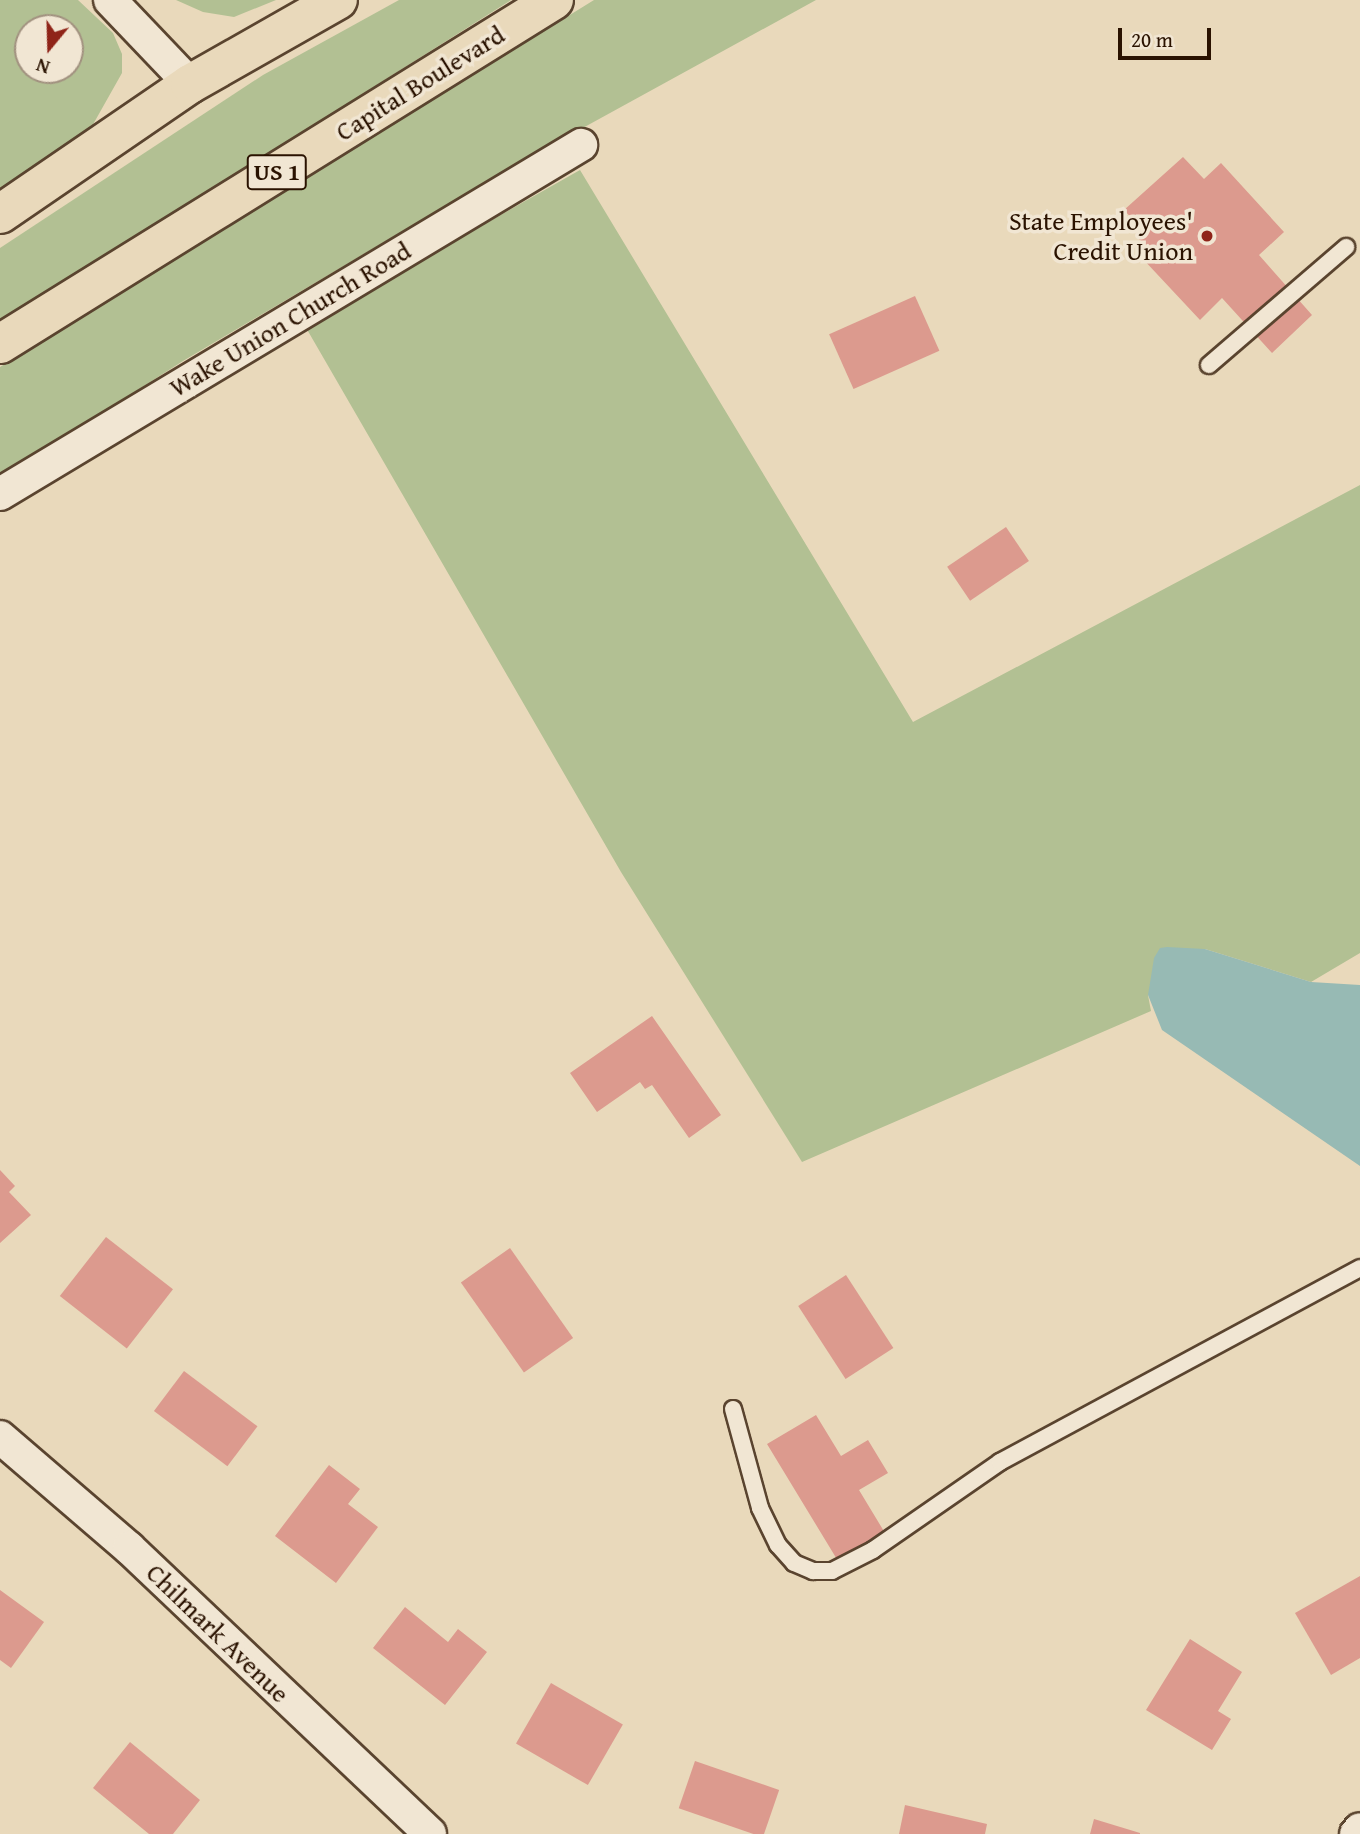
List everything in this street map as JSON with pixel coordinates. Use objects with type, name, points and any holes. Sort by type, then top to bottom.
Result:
[{"type":"highway","points":[[0,214],[190,84],[338,0]]},
{"type":"highway","name":"Capital Boulevard","points":[[0,344],[554,0]]},
{"type":"street","points":[[110,0],[190,84]]},
{"type":"street","name":"Wake Union Church Road","points":[[0,494],[581,145]]},
{"type":"street","name":"Chilmark Avenue","points":[[0,1437],[129,1548],[430,1834]]},
{"type":"street","points":[[1356,1834],[1360,1829]]},
{"type":"lane","points":[[1209,365],[1346,247]]},
{"type":"lane","points":[[733,1409],[760,1508],[778,1545],[794,1563],[813,1571],[832,1572],[873,1550],[1000,1462],[1360,1268]]},
{"type":"green space","points":[[0,0],[78,0],[113,33],[122,54],[122,73],[91,128],[0,194]]},
{"type":"green space","points":[[176,0],[276,0],[234,17],[203,12]]},
{"type":"green space","points":[[399,0],[511,0],[0,323],[0,248],[263,75]]},
{"type":"green space","points":[[594,0],[816,0],[499,174],[183,361],[0,478],[0,367]]},
{"type":"green space","points":[[580,170],[913,722],[1360,485],[1360,953],[1311,982],[1205,949],[1148,995],[1151,1011],[802,1162],[621,872],[305,326]]},
{"type":"water","points":[[1160,948],[1205,949],[1311,982],[1360,985],[1360,1166],[1162,1030],[1148,995],[1154,958]]},
{"type":"building","points":[[1183,157],[1204,179],[1221,163],[1284,232],[1259,255],[1312,315],[1272,353],[1222,298],[1200,320],[1142,258],[1150,250],[1136,236],[1143,230],[1124,210]]},
{"type":"building","points":[[915,296],[939,351],[854,389],[829,334]]},
{"type":"building","points":[[1006,527],[1029,561],[970,601],[947,567]]},
{"type":"building","points":[[652,1016],[721,1115],[689,1138],[652,1085],[645,1089],[640,1082],[597,1112],[570,1073]]},
{"type":"building","points":[[0,1170],[15,1186],[9,1192],[31,1215],[0,1243]]},
{"type":"building","points":[[106,1237],[173,1289],[127,1348],[60,1296]]},
{"type":"building","points":[[510,1248],[573,1338],[524,1373],[461,1282]]},
{"type":"building","points":[[846,1275],[893,1348],[846,1379],[798,1306]]},
{"type":"building","points":[[184,1371],[257,1426],[227,1466],[154,1411]]},
{"type":"building","points":[[816,1415],[841,1456],[868,1440],[888,1473],[859,1490],[885,1533],[838,1561],[767,1444]]},
{"type":"building","points":[[329,1465],[360,1489],[348,1504],[378,1527],[336,1583],[275,1536]]},
{"type":"building","points":[[1360,1576],[1360,1658],[1331,1675],[1295,1613]]},
{"type":"building","points":[[0,1590],[44,1622],[11,1668],[0,1660]]},
{"type":"building","points":[[405,1607],[448,1642],[458,1629],[487,1652],[445,1705],[373,1648]]},
{"type":"building","points":[[1190,1639],[1242,1672],[1218,1711],[1231,1719],[1212,1750],[1146,1710]]},
{"type":"building","points":[[551,1683],[623,1724],[588,1785],[516,1744]]},
{"type":"building","points":[[130,1742],[200,1800],[173,1834],[149,1834],[93,1788]]},
{"type":"building","points":[[695,1761],[779,1790],[764,1834],[753,1834],[679,1808]]},
{"type":"building","points":[[905,1805],[987,1824],[985,1834],[899,1834]]},
{"type":"building","points":[[1094,1819],[1140,1833],[1140,1834],[1090,1834]]},
{"type":"place","name":"State Employees' Credit Union","points":[[1207,236]]}]
